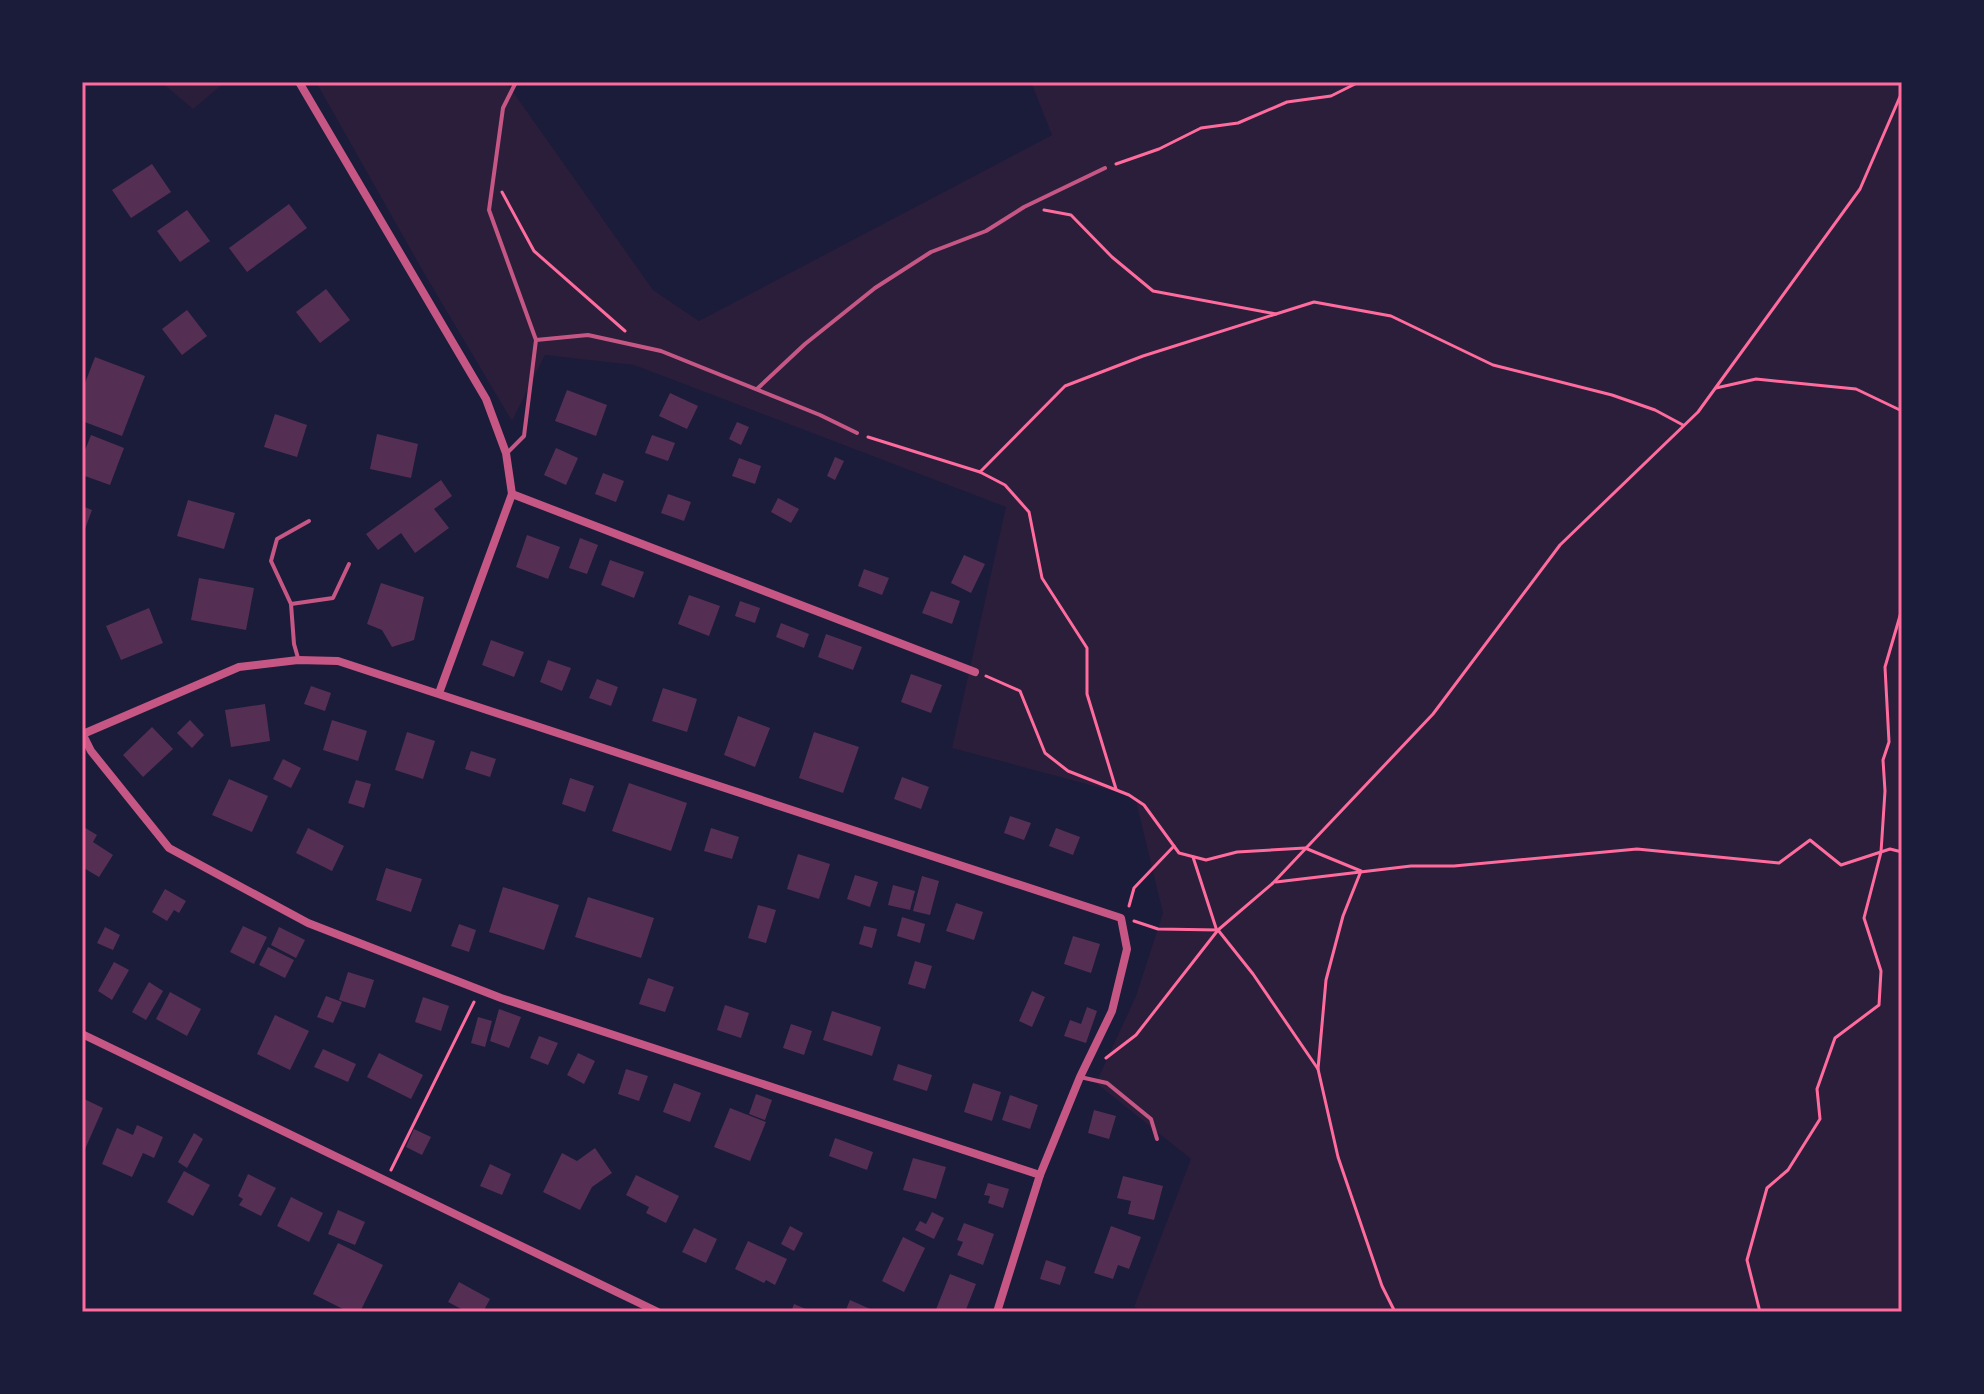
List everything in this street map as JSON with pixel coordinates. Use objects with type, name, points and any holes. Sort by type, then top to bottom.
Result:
[{"type":"street","points":[[299,82],[486,399],[506,453],[512,494],[439,693]]},
{"type":"street","points":[[512,494],[975,672]]},
{"type":"street","points":[[997,1312],[1040,1175],[1080,1077],[1112,1011],[1127,949],[1121,918],[338,661],[298,660],[239,667],[82,733],[91,751],[169,848],[308,923],[480,990],[1040,1175]]},
{"type":"street","points":[[82,1034],[658,1312]]},
{"type":"lane","points":[[506,453],[524,436],[536,340],[489,210],[493,174],[500,150],[503,108],[516,82]]},
{"type":"lane","points":[[757,389],[805,344],[875,288],[931,252],[986,231],[1024,207],[1105,168]]},
{"type":"lane","points":[[536,340],[588,335],[661,351],[857,433]]},
{"type":"lane","points":[[298,660],[291,604],[271,561],[277,539],[309,521]]},
{"type":"lane","points":[[291,604],[333,598],[349,564]]},
{"type":"lane","points":[[1080,1077],[1107,1083],[1151,1119],[1157,1139]]},
{"type":"path","points":[[1105,168],[1159,149],[1201,128],[1238,123],[1287,102],[1331,96],[1359,82]]},
{"type":"path","points":[[1103,1060],[1136,1035],[1218,930],[1273,883],[1433,714],[1560,545],[1698,412],[1860,189],[1902,92]]},
{"type":"path","points":[[493,174],[534,251],[643,347]]},
{"type":"path","points":[[1024,207],[1071,215],[1112,257],[1153,291],[1277,314]]},
{"type":"path","points":[[980,472],[1065,386],[1143,356],[1314,302],[1391,316],[1493,365],[1612,395],[1655,410],[1683,426]]},
{"type":"path","points":[[1716,388],[1756,379],[1856,389],[1902,411]]},
{"type":"path","points":[[857,433],[980,472],[1005,485],[1029,512],[1042,578],[1087,648],[1087,694],[1116,791]]},
{"type":"path","points":[[1760,1312],[1747,1260],[1767,1188],[1788,1170],[1820,1119],[1817,1089],[1835,1038],[1879,1005],[1881,971],[1864,918],[1881,852],[1885,791],[1883,760],[1889,742],[1885,667],[1902,609]]},
{"type":"path","points":[[975,672],[1020,691],[1045,753],[1068,771],[1129,795],[1144,805],[1179,853],[1206,860],[1237,852],[1305,848],[1361,871]]},
{"type":"path","points":[[1273,883],[1411,866],[1454,866],[1637,849],[1779,863],[1810,840],[1841,865],[1890,849],[1902,852]]},
{"type":"path","points":[[1174,845],[1134,888],[1131,903],[1121,918],[1158,929],[1218,930]]},
{"type":"path","points":[[1193,857],[1214,925],[1253,974],[1318,1069]]},
{"type":"path","points":[[1361,871],[1343,916],[1326,980],[1318,1069],[1338,1157],[1382,1286],[1395,1312]]},
{"type":"path","points":[[385,1181],[480,990]]},
{"type":"shaded area","points":[[161,82],[225,82],[193,109]]},
{"type":"shaded area","points":[[316,82],[506,82],[653,290],[699,321],[1052,135],[1031,82],[1902,82],[1902,1312],[1148,1312],[1134,1307],[1191,1159],[1096,1083],[1136,996],[1163,913],[1135,797],[952,748],[1006,507],[634,365],[545,355],[512,421]]},
{"type":"building","points":[[152,164],[171,192],[131,218],[112,190]]},
{"type":"building","points":[[289,204],[307,228],[247,272],[229,248]]},
{"type":"building","points":[[187,210],[210,241],[180,262],[157,231]]},
{"type":"building","points":[[326,289],[350,320],[320,343],[296,312]]},
{"type":"building","points":[[187,310],[207,336],[182,355],[162,329]]},
{"type":"building","points":[[95,357],[145,376],[122,436],[82,421],[82,391]]},
{"type":"building","points":[[567,390],[607,405],[596,436],[555,421]]},
{"type":"building","points":[[670,393],[698,406],[687,429],[659,416]]},
{"type":"building","points":[[275,414],[307,425],[297,457],[264,447]]},
{"type":"building","points":[[737,422],[749,427],[741,445],[729,439]]},
{"type":"building","points":[[377,434],[418,444],[411,478],[370,469]]},
{"type":"building","points":[[91,435],[124,448],[110,485],[82,475],[82,458]]},
{"type":"building","points":[[652,435],[675,443],[668,461],[645,453]]},
{"type":"building","points":[[556,448],[578,458],[566,485],[544,475]]},
{"type":"building","points":[[835,457],[844,461],[835,480],[827,476]]},
{"type":"building","points":[[739,458],[761,466],[755,484],[732,476]]},
{"type":"building","points":[[603,473],[624,481],[616,502],[595,494]]},
{"type":"building","points":[[441,480],[452,496],[434,509],[449,528],[415,553],[401,533],[378,550],[366,534]]},
{"type":"building","points":[[668,494],[691,502],[684,521],[661,513]]},
{"type":"building","points":[[778,498],[799,509],[791,523],[771,512]]},
{"type":"building","points":[[188,500],[235,513],[224,549],[177,536]]},
{"type":"building","points":[[82,506],[92,510],[82,537]]},
{"type":"building","points":[[527,535],[560,547],[548,579],[516,567]]},
{"type":"building","points":[[580,538],[598,545],[587,574],[569,568]]},
{"type":"building","points":[[964,555],[985,564],[971,593],[951,583]]},
{"type":"building","points":[[610,560],[644,572],[634,598],[601,585]]},
{"type":"building","points":[[864,569],[889,578],[882,595],[858,586]]},
{"type":"building","points":[[199,578],[254,588],[246,630],[191,620]]},
{"type":"building","points":[[381,583],[424,597],[414,640],[392,647],[382,630],[367,624]]},
{"type":"building","points":[[931,591],[960,601],[952,624],[922,613]]},
{"type":"building","points":[[689,595],[720,606],[709,636],[678,624]]},
{"type":"building","points":[[740,601],[760,608],[755,623],[735,616]]},
{"type":"building","points":[[149,608],[163,643],[121,660],[106,626]]},
{"type":"building","points":[[781,623],[809,634],[804,648],[776,637]]},
{"type":"building","points":[[826,634],[862,647],[853,670],[818,657]]},
{"type":"building","points":[[491,640],[524,652],[514,677],[482,665]]},
{"type":"building","points":[[548,660],[571,668],[562,691],[540,682]]},
{"type":"building","points":[[911,674],[942,685],[931,713],[901,702]]},
{"type":"building","points":[[597,679],[618,687],[611,706],[589,698]]},
{"type":"building","points":[[311,686],[331,693],[325,711],[304,704]]},
{"type":"building","points":[[663,688],[697,699],[687,732],[652,721]]},
{"type":"building","points":[[265,704],[270,741],[231,747],[225,710]]},
{"type":"building","points":[[738,716],[770,728],[755,767],[724,755]]},
{"type":"building","points":[[190,720],[204,735],[192,748],[177,733]]},
{"type":"building","points":[[332,720],[367,731],[358,761],[323,750]]},
{"type":"building","points":[[152,727],[173,749],[143,777],[123,755]]},
{"type":"building","points":[[407,732],[435,741],[423,779],[395,770]]},
{"type":"building","points":[[814,732],[859,747],[843,793],[799,778]]},
{"type":"building","points":[[471,751],[496,759],[490,777],[465,769]]},
{"type":"building","points":[[283,759],[301,768],[291,788],[273,779]]},
{"type":"building","points":[[902,777],[929,787],[921,809],[894,799]]},
{"type":"building","points":[[570,778],[594,786],[585,812],[562,804]]},
{"type":"building","points":[[229,779],[268,796],[252,832],[212,815]]},
{"type":"building","points":[[356,780],[371,784],[364,808],[348,803]]},
{"type":"building","points":[[629,783],[687,803],[671,851],[612,831]]},
{"type":"building","points":[[1010,816],[1031,823],[1024,840],[1004,833]]},
{"type":"building","points":[[82,826],[97,835],[93,842],[113,855],[99,877],[82,867]]},
{"type":"building","points":[[308,828],[344,846],[332,871],[296,853]]},
{"type":"building","points":[[711,828],[739,837],[732,859],[704,851]]},
{"type":"building","points":[[1056,828],[1080,837],[1073,855],[1049,846]]},
{"type":"building","points":[[798,854],[830,864],[819,899],[787,889]]},
{"type":"building","points":[[386,868],[422,879],[411,912],[376,900]]},
{"type":"building","points":[[855,875],[878,882],[870,907],[847,899]]},
{"type":"building","points":[[922,876],[939,881],[930,915],[913,911]]},
{"type":"building","points":[[893,885],[915,891],[910,910],[888,905]]},
{"type":"building","points":[[503,887],[559,905],[544,950],[489,932]]},
{"type":"building","points":[[165,889],[186,901],[179,913],[174,910],[167,921],[152,912]]},
{"type":"building","points":[[588,897],[654,918],[641,958],[575,937]]},
{"type":"building","points":[[956,903],[983,912],[974,940],[946,931]]},
{"type":"building","points":[[758,905],[776,910],[766,943],[748,938]]},
{"type":"building","points":[[902,917],[925,924],[920,943],[897,936]]},
{"type":"building","points":[[459,924],[476,930],[469,952],[451,946]]},
{"type":"building","points":[[243,926],[267,937],[254,964],[230,952]]},
{"type":"building","points":[[864,926],[877,929],[872,948],[859,944]]},
{"type":"building","points":[[105,927],[120,935],[113,950],[97,943]]},
{"type":"building","points":[[279,927],[305,940],[296,958],[271,945]]},
{"type":"building","points":[[1073,936],[1100,944],[1091,973],[1064,964]]},
{"type":"building","points":[[268,947],[294,960],[285,978],[259,965]]},
{"type":"building","points":[[915,961],[932,966],[925,989],[908,984]]},
{"type":"building","points":[[114,962],[129,970],[112,1000],[98,991]]},
{"type":"building","points":[[348,972],[374,980],[365,1008],[339,1000]]},
{"type":"building","points":[[648,978],[674,987],[665,1012],[639,1004]]},
{"type":"building","points":[[149,982],[163,991],[146,1020],[132,1012]]},
{"type":"building","points":[[1032,991],[1045,997],[1032,1027],[1019,1021]]},
{"type":"building","points":[[170,992],[201,1009],[187,1036],[156,1019]]},
{"type":"building","points":[[326,996],[342,1002],[333,1023],[317,1017]]},
{"type":"building","points":[[423,997],[449,1006],[441,1031],[415,1022]]},
{"type":"building","points":[[725,1005],[749,1013],[741,1038],[717,1030]]},
{"type":"building","points":[[1087,1007],[1097,1011],[1086,1043],[1064,1036],[1070,1020],[1081,1024]]},
{"type":"building","points":[[499,1009],[521,1017],[509,1048],[490,1041]]},
{"type":"building","points":[[832,1011],[881,1027],[872,1056],[823,1040]]},
{"type":"building","points":[[275,1015],[309,1031],[290,1070],[257,1054]]},
{"type":"building","points":[[478,1017],[492,1021],[485,1047],[471,1043]]},
{"type":"building","points":[[791,1024],[812,1031],[804,1055],[783,1048]]},
{"type":"building","points":[[539,1036],[558,1043],[548,1065],[530,1058]]},
{"type":"building","points":[[323,1049],[356,1064],[348,1082],[314,1067]]},
{"type":"building","points":[[379,1053],[423,1075],[411,1099],[367,1077]]},
{"type":"building","points":[[578,1053],[595,1061],[584,1084],[567,1075]]},
{"type":"building","points":[[898,1064],[932,1075],[927,1091],[893,1080]]},
{"type":"building","points":[[626,1069],[648,1076],[639,1101],[618,1094]]},
{"type":"building","points":[[674,1083],[701,1093],[690,1122],[663,1112]]},
{"type":"building","points":[[973,1083],[1001,1092],[992,1121],[964,1112]]},
{"type":"building","points":[[756,1094],[772,1100],[765,1120],[749,1114]]},
{"type":"building","points":[[1010,1095],[1038,1105],[1030,1129],[1002,1120]]},
{"type":"building","points":[[82,1098],[103,1108],[82,1156]]},
{"type":"building","points":[[730,1108],[766,1122],[750,1161],[714,1147]]},
{"type":"building","points":[[1094,1110],[1116,1116],[1109,1139],[1088,1133]]},
{"type":"building","points":[[137,1125],[163,1137],[154,1158],[143,1153],[132,1177],[102,1164],[117,1128],[133,1135]]},
{"type":"building","points":[[414,1129],[431,1137],[422,1155],[406,1147]]},
{"type":"building","points":[[194,1133],[203,1139],[187,1168],[178,1162]]},
{"type":"building","points":[[835,1138],[873,1152],[867,1170],[829,1156]]},
{"type":"building","points":[[595,1148],[612,1173],[592,1187],[580,1210],[543,1192],[562,1153],[577,1161]]},
{"type":"building","points":[[913,1158],[946,1167],[936,1199],[903,1190]]},
{"type":"building","points":[[490,1164],[511,1174],[502,1195],[480,1186]]},
{"type":"building","points":[[184,1171],[210,1185],[193,1216],[167,1202]]},
{"type":"building","points":[[248,1174],[276,1188],[261,1216],[239,1205],[243,1199],[238,1196]]},
{"type":"building","points":[[636,1175],[679,1196],[666,1223],[646,1213],[649,1207],[626,1195]]},
{"type":"building","points":[[1123,1176],[1163,1186],[1154,1220],[1128,1214],[1131,1201],[1117,1198]]},
{"type":"building","points":[[988,1183],[1009,1189],[1003,1208],[988,1203],[990,1196],[984,1195]]},
{"type":"building","points":[[291,1197],[323,1213],[309,1242],[277,1226]]},
{"type":"building","points":[[338,1210],[365,1222],[355,1245],[328,1234]]},
{"type":"building","points":[[932,1212],[944,1218],[934,1239],[915,1230],[920,1221],[926,1224]]},
{"type":"building","points":[[964,1223],[994,1234],[983,1265],[957,1255],[963,1242],[957,1240]]},
{"type":"building","points":[[790,1226],[803,1233],[794,1251],[781,1244]]},
{"type":"building","points":[[1111,1226],[1141,1237],[1129,1269],[1118,1265],[1113,1279],[1094,1273]]},
{"type":"building","points":[[694,1228],[717,1239],[706,1263],[682,1252]]},
{"type":"building","points":[[903,1237],[925,1248],[904,1292],[882,1281]]},
{"type":"building","points":[[748,1241],[787,1259],[775,1285],[735,1269]]},
{"type":"building","points":[[338,1243],[383,1265],[360,1312],[349,1312],[313,1294]]},
{"type":"building","points":[[1046,1260],[1066,1267],[1060,1285],[1040,1279]]},
{"type":"building","points":[[950,1274],[976,1284],[965,1312],[935,1312]]},
{"type":"building","points":[[459,1282],[490,1299],[483,1312],[467,1312],[448,1302]]},
{"type":"building","points":[[850,1300],[877,1312],[845,1312]]},
{"type":"building","points":[[794,1304],[813,1312],[791,1312]]}]
